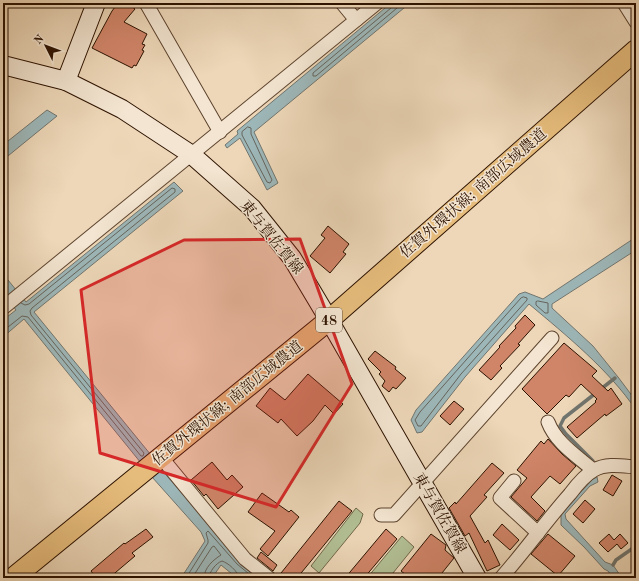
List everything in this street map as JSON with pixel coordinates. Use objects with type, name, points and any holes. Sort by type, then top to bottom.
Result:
[{"type":"main road","points":[[66,81],[96,3]]},
{"type":"main road","name":"佐賀外環状線; 南部広域農道","points":[[13,578],[329,320],[636,50]]},
{"type":"main road","name":"東与賀佐賀線","points":[[3,65],[66,81],[122,109],[192,155],[252,208],[292,258],[477,578]]},
{"type":"street","points":[[146,3],[220,132]]},
{"type":"street","points":[[342,3],[356,20]]},
{"type":"street","points":[[5,306],[377,3]]},
{"type":"street","points":[[624,3],[636,22]]},
{"type":"street","points":[[381,515],[394,515],[552,338]]},
{"type":"street","points":[[548,422],[551,429],[562,443],[593,470]]},
{"type":"street","points":[[161,457],[245,559],[269,578]]},
{"type":"street","points":[[501,578],[552,514],[593,470],[611,465],[636,467]]},
{"type":"street","points":[[514,481],[500,498],[538,533]]},
{"type":"highlighted area","points":[[300,239],[352,384],[276,507],[100,453],[81,290],[184,240]]},
{"type":"green space","points":[[356,508],[363,514],[360,523],[319,573],[311,566]]},
{"type":"green space","points":[[402,536],[414,547],[389,578],[367,578]]},
{"type":"water","points":[[391,3],[410,3],[254,132],[278,183],[267,190],[240,138],[227,148],[225,145],[238,134],[237,131]]},
{"type":"water","points":[[47,110],[57,116],[3,160],[3,145]]},
{"type":"water","points":[[174,182],[183,191],[34,312],[151,455],[141,463],[24,319],[3,337],[3,320],[16,310],[3,293],[3,274],[26,302]]},
{"type":"water","points":[[636,237],[636,250],[552,304],[552,308],[593,346],[636,401],[636,410],[600,367],[529,304],[465,377],[422,432],[417,433],[411,420],[416,410],[519,294],[525,292],[543,299]]},
{"type":"water","points":[[161,469],[240,561],[260,578],[237,578],[221,565],[212,578],[181,578],[205,541],[201,532],[152,477]]},
{"type":"water","points":[[597,477],[598,482],[590,486],[565,514],[566,519],[605,562],[613,565],[622,578],[613,578],[608,571],[604,569],[561,525],[561,513],[593,479]]},
{"type":"building","points":[[118,3],[127,3],[135,9],[124,22],[147,34],[142,44],[145,45],[142,50],[144,51],[136,66],[134,65],[132,68],[92,48]]},
{"type":"building","points":[[328,226],[349,244],[343,252],[346,254],[330,273],[310,256],[325,238],[321,235]]},
{"type":"building","points":[[525,315],[535,325],[518,344],[520,345],[500,366],[502,368],[491,380],[479,370],[516,328],[515,326]]},
{"type":"building","points":[[564,343],[597,371],[592,376],[608,391],[611,388],[622,404],[606,416],[605,414],[577,438],[567,427],[596,402],[595,401],[597,399],[581,384],[569,397],[566,395],[547,414],[522,389]]},
{"type":"building","points":[[375,351],[396,367],[395,369],[406,378],[396,389],[393,387],[389,392],[382,386],[385,381],[379,374],[381,372],[368,359]]},
{"type":"building","points":[[308,374],[343,404],[334,414],[325,405],[313,421],[297,436],[281,419],[278,423],[256,406],[270,388],[285,400]]},
{"type":"building","points":[[454,401],[464,409],[450,425],[440,416]]},
{"type":"building","points":[[548,439],[576,466],[560,484],[550,476],[531,497],[545,511],[537,521],[511,497],[527,478],[517,470],[541,441],[544,444]]},
{"type":"building","points":[[212,462],[227,480],[232,475],[243,487],[218,509],[206,494],[204,496],[191,480]]},
{"type":"building","points":[[492,463],[504,473],[484,495],[487,497],[470,516],[485,543],[488,540],[500,565],[487,571],[469,533],[465,536],[449,508],[455,502],[456,504]]},
{"type":"building","points":[[612,475],[622,481],[613,496],[603,490]]},
{"type":"building","points":[[262,493],[289,512],[291,510],[299,517],[268,556],[260,549],[275,531],[248,512]]},
{"type":"building","points":[[585,500],[595,509],[583,523],[573,514]]},
{"type":"building","points":[[339,501],[352,511],[297,578],[277,578]]},
{"type":"building","points":[[502,524],[519,540],[510,550],[493,535]]},
{"type":"building","points":[[146,529],[153,537],[132,553],[135,556],[109,578],[96,578],[91,571],[124,543],[125,544]]},
{"type":"building","points":[[386,529],[397,539],[364,578],[345,578]]},
{"type":"building","points":[[431,534],[446,545],[445,550],[454,558],[438,578],[410,578],[401,571]]},
{"type":"building","points":[[548,534],[575,556],[558,576],[531,554]]},
{"type":"building","points":[[609,534],[614,540],[620,534],[628,543],[621,549],[617,544],[608,552],[599,543]]},
{"type":"building","points":[[261,552],[277,565],[273,571],[257,558]]},
{"type":"waterway","points":[[593,461],[560,426],[564,418],[615,378]]},
{"type":"waterway","points":[[613,565],[616,560],[636,546]]}]
